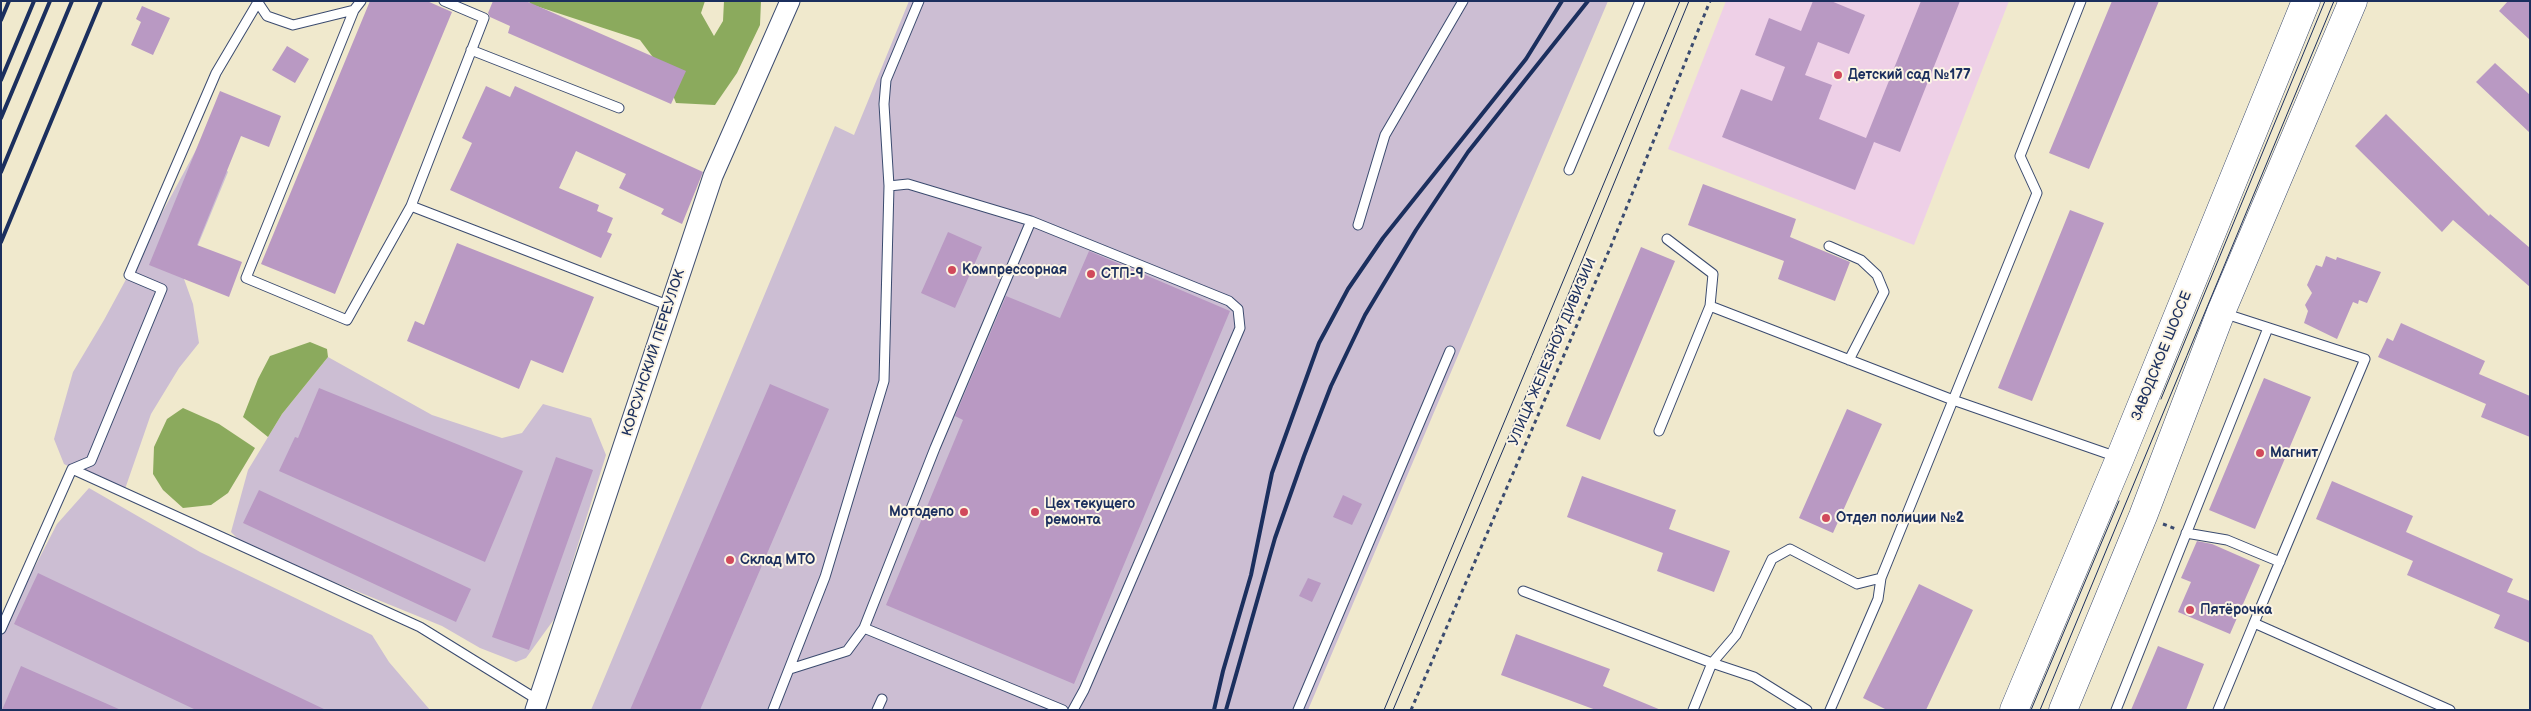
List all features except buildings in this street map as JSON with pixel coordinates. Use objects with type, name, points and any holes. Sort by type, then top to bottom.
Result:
[{"type":"main road","name":"ЗАВОДСКОЕ ШОССЕ","points":[[2014,710],[2120,458],[2306,1]]},
{"type":"main road","points":[[2062,710],[2143,516],[2221,312],[2353,1]]},
{"type":"street","name":"КОРСУНСКИЙ ПЕРЕУЛОК","points":[[537,705],[714,176],[790,1]]},
{"type":"lane","points":[[361,1],[354,10],[246,278],[347,320],[411,206],[484,18],[444,1]]},
{"type":"lane","points":[[773,710],[825,577],[884,381],[889,186],[884,104],[886,80],[919,1]]},
{"type":"lane","points":[[1358,225],[1386,135],[1463,1]]},
{"type":"lane","points":[[1569,170],[1640,1]]},
{"type":"lane","points":[[1830,710],[1878,599],[1880,578],[2038,193],[2020,156],[2081,1]]},
{"type":"lane","points":[[1,629],[72,469],[91,461],[162,289],[129,275],[216,73],[258,2],[268,16],[293,25],[354,10]]},
{"type":"lane","points":[[471,50],[619,108]]},
{"type":"lane","points":[[889,186],[908,184],[1031,221],[1229,301],[1238,310],[1240,328],[1088,681],[1073,710]]},
{"type":"lane","points":[[411,206],[670,306]]},
{"type":"lane","points":[[790,669],[847,651],[864,628],[939,439],[1031,221]]},
{"type":"lane","points":[[1659,430],[1710,306],[1713,274],[1667,239]]},
{"type":"lane","points":[[1829,246],[1861,260],[1877,275],[1884,292],[1849,360]]},
{"type":"lane","points":[[1710,306],[1954,400],[2120,458]]},
{"type":"lane","points":[[2218,710],[2365,360],[2221,312]]},
{"type":"lane","points":[[2116,710],[2268,328]]},
{"type":"lane","points":[[1298,710],[1450,352]]},
{"type":"lane","points":[[72,469],[420,627],[537,705]]},
{"type":"lane","points":[[2186,533],[2227,540],[2280,562]]},
{"type":"lane","points":[[1693,710],[1712,663],[1736,635],[1772,559],[1790,549],[1857,584],[1880,578]]},
{"type":"lane","points":[[1523,591],[1712,663],[1754,677],[1807,710]]},
{"type":"lane","points":[[2254,623],[2450,710]]},
{"type":"lane","points":[[864,628],[1063,710]]},
{"type":"lane","points":[[877,710],[882,699]]},
{"type":"path","name":"УЛИЦА ЖЕЛЕЗНОЙ ДИВИЗИИ","points":[[1411,710],[1611,246],[1710,1]]},
{"type":"shaded area","points":[[909,1],[1608,1],[1308,710],[591,710],[835,126],[854,135]]},
{"type":"shaded area","name":"Детский сад №177","points":[[1726,1],[2009,1],[1914,245],[1668,149]]},
{"type":"shaded area","points":[[202,139],[228,172],[184,279],[193,304],[199,343],[179,368],[151,414],[125,489],[101,482],[64,464],[54,439],[73,372],[104,320]]},
{"type":"shaded area","points":[[328,357],[432,415],[502,438],[522,433],[543,404],[591,418],[606,455],[555,618],[526,658],[516,662],[480,648],[442,626],[312,573],[238,539],[231,532],[248,470],[282,414]]},
{"type":"shaded area","points":[[89,488],[200,552],[372,635],[389,662],[430,710],[1,710],[1,632],[57,524]]},
{"type":"green space","points":[[529,1],[705,1],[701,13],[714,36],[723,21],[724,1],[761,1],[760,25],[737,73],[715,105],[676,103],[664,72],[640,40],[530,4]]},
{"type":"green space","points":[[310,342],[327,349],[328,357],[282,414],[268,437],[243,417],[258,379],[270,356]]},
{"type":"green space","points":[[183,408],[219,424],[255,448],[228,493],[211,505],[183,508],[163,490],[153,474],[154,447],[167,419]]},
{"type":"tram line","points":[[1384,710],[1680,1]]},
{"type":"tram line","points":[[1393,710],[1547,346],[1689,1]]},
{"type":"tram line","points":[[2161,399],[2325,1]]},
{"type":"tram line","points":[[2040,710],[2334,1]]},
{"type":"tram line","points":[[2031,710],[2119,501]]},
{"type":"railway","points":[[1,20],[9,1]]},
{"type":"railway","points":[[1,80],[34,1]]},
{"type":"railway","points":[[1,118],[50,1]]},
{"type":"railway","points":[[1,172],[72,1]]},
{"type":"railway","points":[[1,242],[101,1]]},
{"type":"railway","points":[[1214,710],[1223,671],[1251,575],[1272,473],[1319,343],[1348,289],[1383,238],[1526,59],[1562,1]]},
{"type":"railway","points":[[1226,710],[1275,538],[1331,386],[1365,315],[1416,230],[1468,152],[1588,1]]},
{"type":"place","name":"Детский сад №177","points":[[1838,75]]},
{"type":"place","name":"Компрессорная","points":[[952,270]]},
{"type":"place","name":"СТП-9","points":[[1091,274]]},
{"type":"place","name":"Магнит","points":[[2260,453]]},
{"type":"place","name":"Мотодепо","points":[[964,512]]},
{"type":"place","name":"Цех текущего ремонта","points":[[1035,512]]},
{"type":"place","name":"Отдел полиции №2","points":[[1826,518]]},
{"type":"place","name":"Склад МТО","points":[[730,560]]},
{"type":"place","name":"Пятёрочка","points":[[2190,610]]}]
